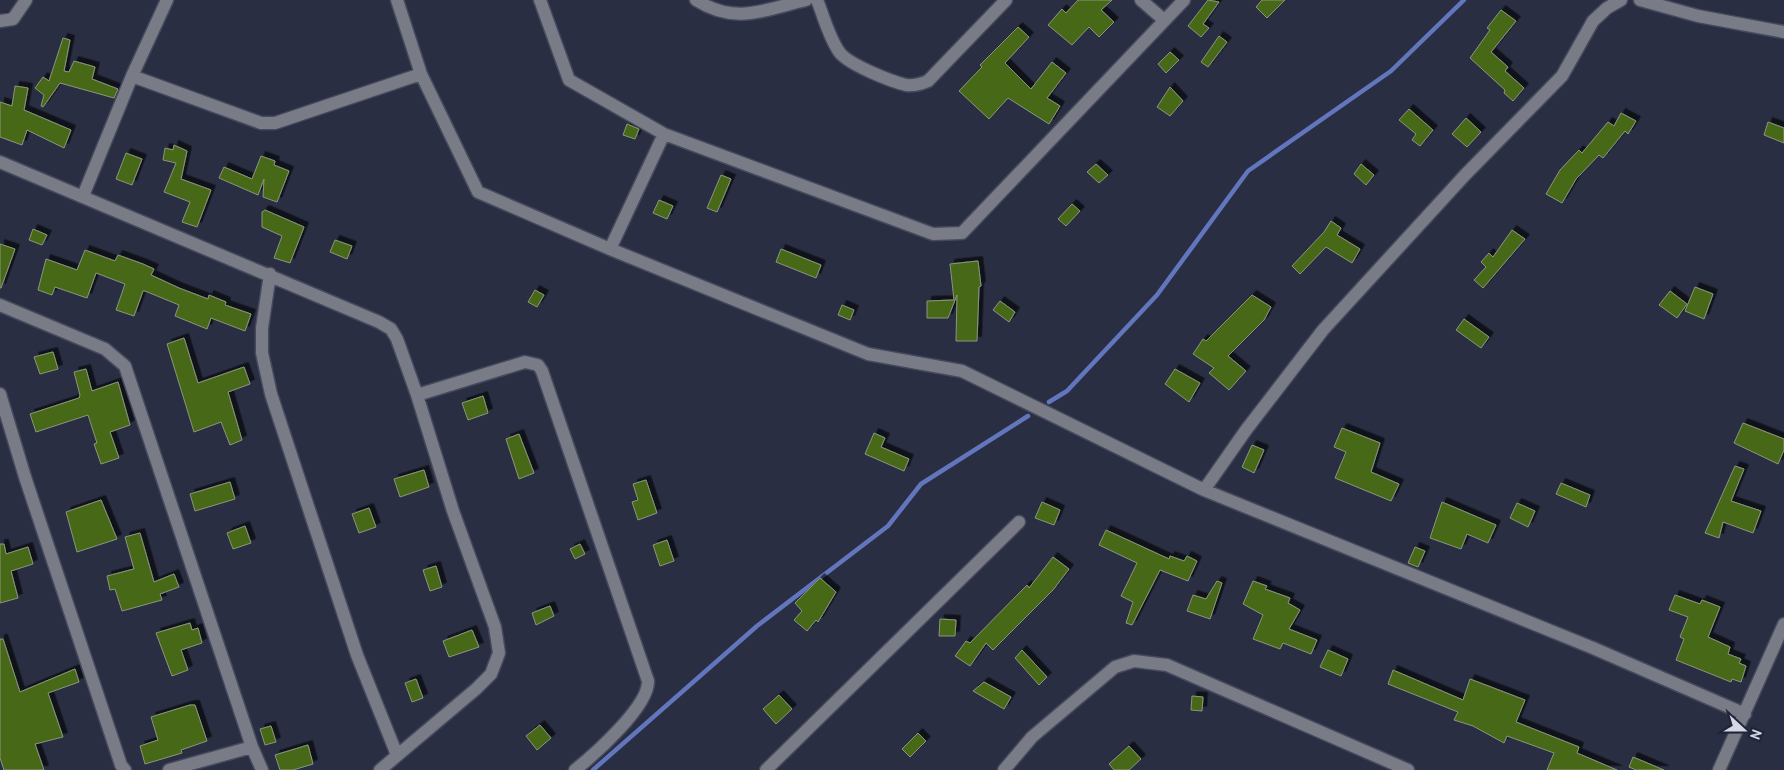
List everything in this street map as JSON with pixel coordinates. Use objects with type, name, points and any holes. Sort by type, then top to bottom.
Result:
[{"type":"street","points":[[0,21],[13,19],[26,0]]},
{"type":"street","points":[[83,196],[132,76],[167,0]]},
{"type":"street","points":[[397,0],[421,74],[478,192],[610,249],[868,354],[962,371],[1204,490],[1593,648],[1744,714]]},
{"type":"street","points":[[540,0],[569,80],[664,134],[933,234],[962,233],[1184,0]]},
{"type":"street","points":[[696,0],[723,13],[746,14],[806,0]]},
{"type":"street","points":[[817,0],[833,40],[841,54],[854,64],[906,85],[918,85],[928,81],[1006,0]]},
{"type":"street","points":[[1141,0],[1164,20]]},
{"type":"street","points":[[1204,490],[1246,430],[1323,330],[1465,175],[1562,76],[1593,21],[1607,8],[1621,0]]},
{"type":"street","points":[[1640,0],[1698,16],[1784,32]]},
{"type":"street","points":[[132,76],[261,123],[275,123],[421,74]]},
{"type":"street","points":[[610,249],[664,134]]},
{"type":"street","points":[[0,162],[270,274],[390,329],[397,339],[417,395],[453,511],[495,627],[499,653],[491,674],[476,689],[380,770]]},
{"type":"street","points":[[270,274],[262,328],[262,353],[271,394],[357,655],[397,755]]},
{"type":"street","points":[[0,306],[105,349],[125,366],[252,747],[262,770]]},
{"type":"street","points":[[417,395],[525,362],[538,365],[542,371],[648,681],[645,695],[635,710],[575,770]]},
{"type":"street","points":[[0,394],[55,567],[121,765],[125,770]]},
{"type":"street","points":[[766,770],[1019,522]]},
{"type":"street","points":[[1719,770],[1784,624]]},
{"type":"street","points":[[1004,770],[1032,737],[1078,696],[1115,667],[1134,661],[1167,665],[1408,770]]},
{"type":"street","points":[[169,770],[252,747]]},
{"type":"building","points":[[1078,0],[1112,0],[1101,10],[1114,22],[1099,37],[1089,27],[1072,45],[1048,25],[1062,9],[1066,13]]},
{"type":"building","points":[[1208,0],[1219,2],[1203,24],[1209,28],[1201,37],[1188,26]]},
{"type":"building","points":[[1262,0],[1285,0],[1267,18],[1256,7]]},
{"type":"building","points":[[1501,10],[1516,21],[1491,52],[1508,67],[1505,71],[1524,88],[1513,101],[1504,93],[1505,90],[1470,58],[1490,30],[1487,28]]},
{"type":"building","points":[[1018,27],[1029,37],[1005,63],[1031,89],[1052,62],[1066,73],[1047,98],[1060,106],[1049,124],[1008,98],[989,119],[959,91],[982,67],[980,65]]},
{"type":"building","points":[[1219,36],[1227,42],[1208,67],[1201,62]]},
{"type":"building","points":[[63,38],[70,40],[64,71],[69,72],[74,61],[95,67],[92,79],[118,89],[114,98],[60,83],[43,107],[41,106],[44,95],[35,88],[43,77],[49,81]]},
{"type":"building","points":[[1170,52],[1179,60],[1166,73],[1158,64]]},
{"type":"building","points":[[15,86],[28,88],[24,110],[71,130],[64,148],[27,130],[22,145],[0,137],[0,102],[12,106]]},
{"type":"building","points":[[1170,87],[1183,101],[1170,116],[1157,107]]},
{"type":"building","points":[[1409,109],[1433,130],[1420,146],[1412,140],[1416,134],[1399,120]]},
{"type":"building","points":[[1621,113],[1636,121],[1628,134],[1625,131],[1603,158],[1599,155],[1576,179],[1562,203],[1546,194],[1560,170],[1579,150],[1582,153],[1608,122],[1614,126]]},
{"type":"building","points":[[1466,118],[1481,132],[1467,147],[1452,134]]},
{"type":"building","points":[[1768,122],[1784,128],[1784,143],[1764,135]]},
{"type":"building","points":[[627,124],[639,129],[635,139],[623,135]]},
{"type":"building","points":[[174,145],[187,151],[181,179],[211,190],[197,227],[182,222],[190,202],[164,192],[176,163],[163,160],[165,148],[173,150]]},
{"type":"building","points":[[126,153],[142,159],[132,185],[116,179]]},
{"type":"building","points":[[261,156],[275,161],[274,165],[289,171],[277,202],[263,197],[264,179],[258,195],[219,178],[224,167],[252,179]]},
{"type":"building","points":[[1096,164],[1108,175],[1099,183],[1087,172]]},
{"type":"building","points":[[1361,164],[1374,175],[1366,185],[1354,174]]},
{"type":"building","points":[[721,175],[731,179],[717,212],[707,208]]},
{"type":"building","points":[[659,200],[673,206],[667,219],[653,213]]},
{"type":"building","points":[[1072,204],[1080,211],[1066,226],[1058,219]]},
{"type":"building","points":[[265,210],[304,227],[290,263],[274,258],[282,236],[262,227],[262,212]]},
{"type":"building","points":[[1331,221],[1341,228],[1337,235],[1360,249],[1352,263],[1326,247],[1300,274],[1292,266],[1324,232]]},
{"type":"building","points":[[33,229],[47,235],[42,245],[29,240]]},
{"type":"building","points":[[1512,230],[1525,239],[1483,288],[1474,280],[1486,267],[1481,262],[1489,253],[1493,257]]},
{"type":"building","points":[[335,240],[352,246],[347,259],[330,252]]},
{"type":"building","points":[[0,244],[15,249],[1,288],[0,288]]},
{"type":"building","points":[[781,249],[821,265],[816,278],[776,262]]},
{"type":"building","points":[[85,250],[115,261],[118,255],[143,264],[154,269],[151,275],[179,288],[208,299],[209,295],[226,302],[225,305],[251,314],[245,331],[211,318],[207,329],[175,316],[179,305],[145,291],[143,291],[134,316],[116,310],[125,284],[96,273],[87,298],[55,287],[52,295],[38,290],[46,259],[77,270]]},
{"type":"building","points":[[978,261],[981,286],[979,287],[977,341],[956,341],[957,295],[948,318],[927,318],[927,301],[954,300],[950,264]]},
{"type":"building","points":[[1695,287],[1713,294],[1704,319],[1685,311]]},
{"type":"building","points":[[535,290],[544,295],[537,307],[528,302]]},
{"type":"building","points":[[1670,291],[1687,304],[1677,318],[1659,305]]},
{"type":"building","points":[[1252,295],[1271,307],[1264,320],[1228,356],[1246,371],[1229,390],[1209,373],[1214,368],[1193,354],[1203,339],[1206,341]]},
{"type":"building","points":[[1000,301],[1015,312],[1009,322],[993,310]]},
{"type":"building","points":[[842,305],[854,310],[850,320],[838,315]]},
{"type":"building","points":[[1464,319],[1489,337],[1481,348],[1456,330]]},
{"type":"building","points":[[184,338],[198,383],[244,367],[250,384],[228,392],[242,440],[230,445],[221,422],[194,432],[167,344]]},
{"type":"building","points":[[53,352],[58,369],[40,374],[34,357]]},
{"type":"building","points":[[86,369],[92,391],[118,382],[130,425],[110,432],[119,458],[101,464],[94,444],[97,443],[88,415],[36,432],[30,414],[79,398],[80,395],[74,372]]},
{"type":"building","points":[[1175,369],[1200,383],[1189,402],[1165,384]]},
{"type":"building","points":[[483,396],[488,413],[468,420],[462,403]]},
{"type":"building","points":[[1743,423],[1784,439],[1784,450],[1778,464],[1734,443]]},
{"type":"building","points":[[1342,428],[1380,443],[1371,472],[1399,484],[1391,501],[1335,478],[1346,452],[1334,447]]},
{"type":"building","points":[[874,433],[885,438],[881,447],[909,459],[904,471],[865,454]]},
{"type":"building","points":[[519,434],[534,473],[519,479],[506,439]]},
{"type":"building","points":[[1252,445],[1264,450],[1254,473],[1242,467]]},
{"type":"building","points":[[1735,466],[1744,469],[1731,501],[1761,511],[1753,533],[1723,522],[1719,538],[1705,533]]},
{"type":"building","points":[[424,470],[429,487],[400,497],[394,479]]},
{"type":"building","points":[[646,480],[657,513],[638,520],[632,502],[638,500],[633,484]]},
{"type":"building","points":[[230,482],[235,499],[195,511],[190,494]]},
{"type":"building","points":[[1561,483],[1590,495],[1586,507],[1556,494]]},
{"type":"building","points":[[101,500],[117,539],[77,552],[66,512]]},
{"type":"building","points":[[1042,502],[1060,510],[1054,525],[1035,518]]},
{"type":"building","points":[[1442,502],[1496,525],[1488,543],[1467,534],[1461,549],[1430,538]]},
{"type":"building","points":[[1517,503],[1535,511],[1528,527],[1510,518]]},
{"type":"building","points":[[369,508],[376,527],[359,533],[352,514]]},
{"type":"building","points":[[245,526],[251,543],[233,549],[227,533]]},
{"type":"building","points":[[1106,530],[1169,559],[1170,556],[1184,561],[1187,556],[1197,561],[1188,581],[1160,570],[1132,625],[1126,623],[1133,602],[1121,596],[1137,563],[1099,545]]},
{"type":"building","points":[[140,533],[154,582],[174,574],[179,587],[160,594],[162,600],[122,611],[115,589],[110,590],[107,576],[134,569],[125,537]]},
{"type":"building","points":[[667,540],[674,561],[660,566],[653,545]]},
{"type":"building","points":[[0,544],[4,544],[6,554],[28,547],[33,564],[11,571],[18,598],[0,603]]},
{"type":"building","points":[[580,544],[585,554],[575,559],[570,549]]},
{"type":"building","points":[[1415,547],[1425,551],[1418,567],[1408,563]]},
{"type":"building","points":[[1053,557],[1069,569],[1053,590],[993,650],[986,643],[970,666],[955,656],[966,641],[970,643],[1027,585],[1029,588]]},
{"type":"building","points":[[436,566],[442,587],[430,591],[423,570]]},
{"type":"building","points":[[820,578],[836,592],[818,622],[816,620],[807,631],[794,620],[802,611],[795,603]]},
{"type":"building","points":[[1217,581],[1222,583],[1210,619],[1187,611],[1193,595],[1206,599]]},
{"type":"building","points":[[1253,581],[1267,586],[1265,589],[1290,598],[1288,603],[1300,610],[1289,629],[1317,640],[1311,654],[1283,643],[1280,649],[1253,639],[1263,615],[1243,604]]},
{"type":"building","points":[[1675,595],[1700,604],[1702,600],[1720,607],[1708,637],[1730,647],[1728,654],[1741,659],[1739,663],[1746,666],[1741,682],[1732,679],[1731,682],[1676,660],[1684,639],[1680,637],[1688,617],[1669,610]]},
{"type":"building","points":[[550,606],[554,616],[536,625],[532,613]]},
{"type":"building","points":[[940,619],[956,620],[955,636],[939,636]]},
{"type":"building","points":[[190,623],[192,630],[198,628],[202,643],[181,650],[188,670],[172,676],[156,633]]},
{"type":"building","points":[[472,630],[479,647],[449,657],[443,641]]},
{"type":"building","points":[[0,639],[3,639],[20,692],[75,669],[79,682],[48,693],[63,737],[35,744],[44,770],[4,770],[0,758]]},
{"type":"building","points":[[1022,650],[1047,677],[1039,685],[1015,658]]},
{"type":"building","points":[[1328,650],[1348,659],[1341,676],[1320,667]]},
{"type":"building","points":[[1393,670],[1463,700],[1470,679],[1525,700],[1516,722],[1579,747],[1577,753],[1617,770],[1547,770],[1554,753],[1507,736],[1504,743],[1473,726],[1454,720],[1458,712],[1388,684]]},
{"type":"building","points":[[416,679],[423,698],[412,702],[405,683]]},
{"type":"building","points":[[984,682],[1011,697],[1004,709],[973,691]]},
{"type":"building","points":[[779,695],[792,709],[776,724],[763,709]]},
{"type":"building","points":[[1192,696],[1203,697],[1202,711],[1191,710]]},
{"type":"building","points":[[195,705],[207,741],[181,750],[182,753],[145,764],[140,746],[158,740],[151,717]]},
{"type":"building","points":[[540,725],[551,738],[537,750],[526,736]]},
{"type":"building","points":[[271,726],[276,742],[265,745],[260,729]]},
{"type":"building","points":[[918,733],[926,741],[910,757],[902,749]]},
{"type":"building","points":[[308,745],[313,764],[293,770],[280,770],[275,755]]},
{"type":"building","points":[[1129,746],[1141,759],[1129,770],[1114,770],[1109,764]]},
{"type":"building","points":[[1633,757],[1664,770],[1636,770],[1629,767]]},
{"type":"waterway","points":[[1049,402],[1067,391],[1157,295],[1248,171],[1391,71],[1464,0]]},
{"type":"waterway","points":[[593,770],[757,626],[888,526],[921,484],[1028,416]]}]
